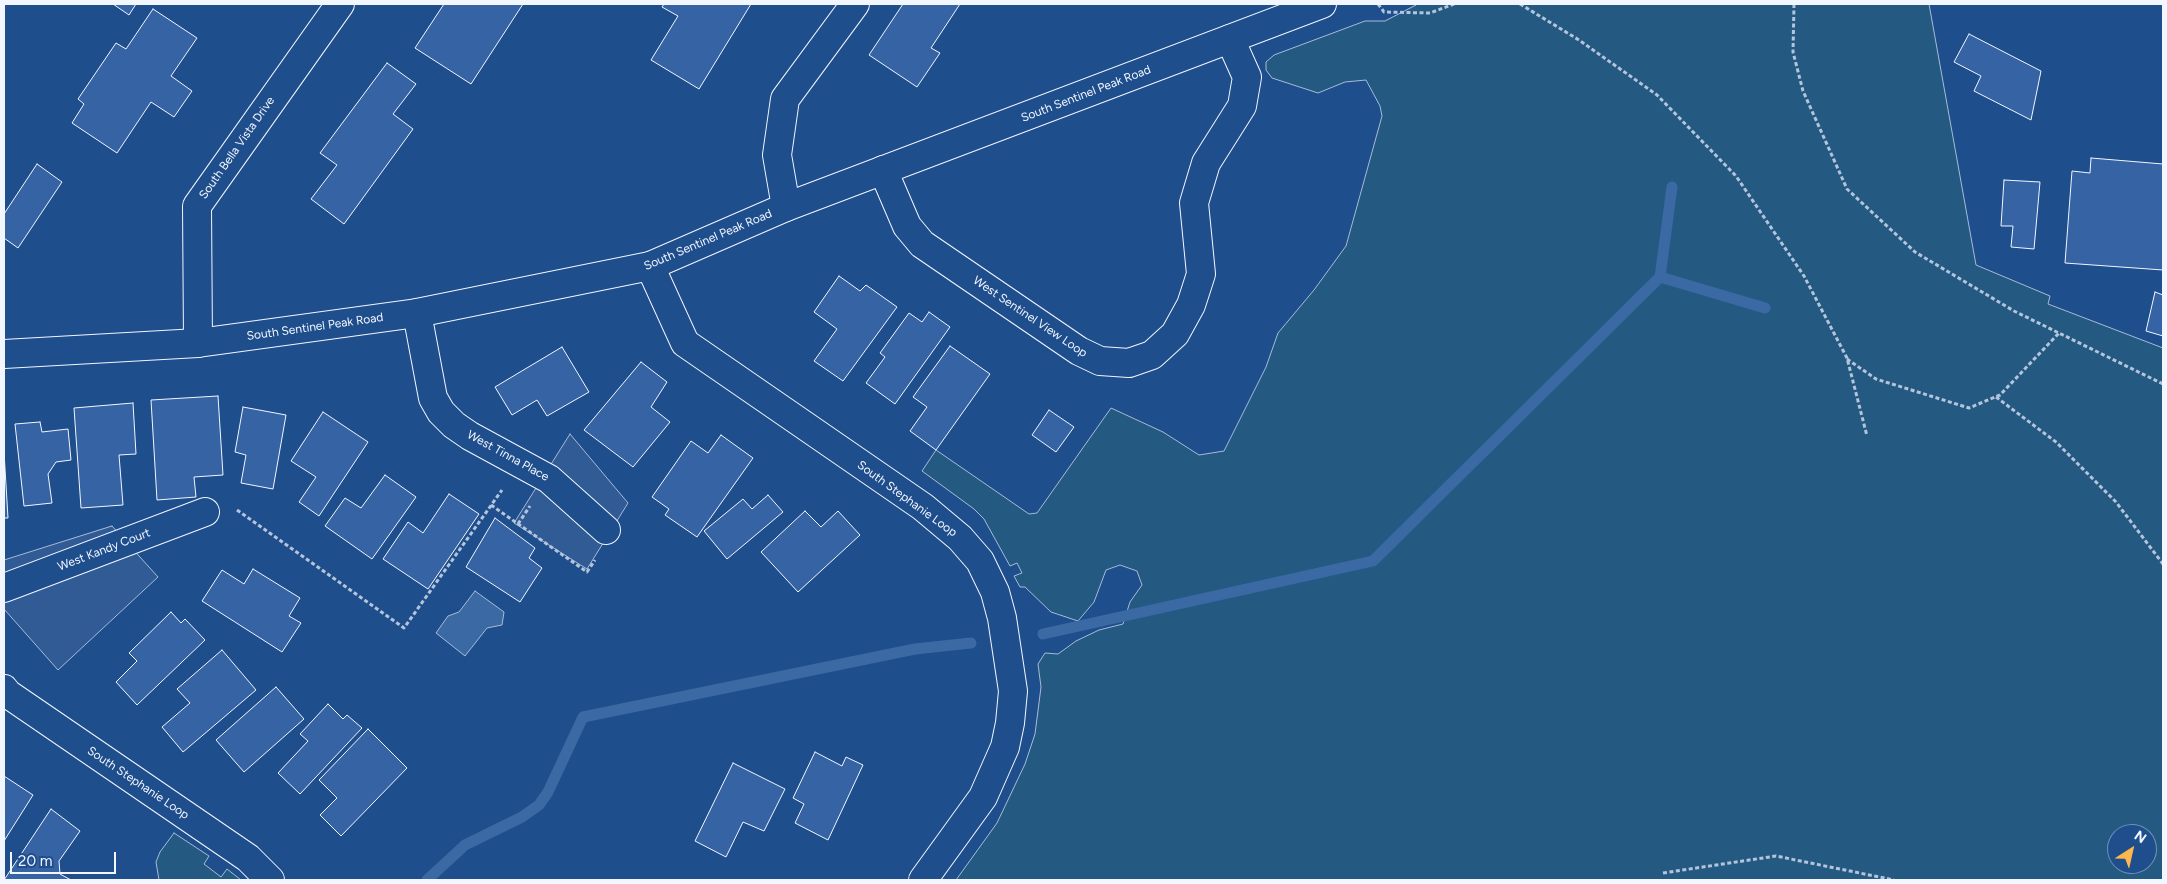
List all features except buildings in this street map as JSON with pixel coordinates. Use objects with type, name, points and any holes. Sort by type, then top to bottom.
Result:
[{"type":"street","name":"South Bella Vista Drive","points":[[198,342],[197,206],[340,4]]},
{"type":"street","points":[[786,207],[777,156],[785,99],[856,4]]},
{"type":"street","name":"South Sentinel Peak Road","points":[[4,354],[198,342],[417,313],[650,266],[786,207],[1322,4]]},
{"type":"street","name":"West Sentinel View Loop","points":[[883,170],[907,226],[922,244],[1079,351],[1100,362],[1129,364],[1152,355],[1175,334],[1191,305],[1200,274],[1194,203],[1206,163],[1242,106],[1247,77],[1230,40]]},
{"type":"street","name":"South Stephanie Loop","points":[[650,266],[685,343],[923,507],[960,538],[980,561],[995,592],[1002,618],[1013,691],[1010,723],[1005,747],[982,797],[923,880]]},
{"type":"street","name":"West Tinna Place","points":[[417,313],[433,398],[441,412],[454,425],[470,436],[549,479],[606,530]]},
{"type":"street","name":"West Kandy Court","points":[[4,588],[205,512]]},
{"type":"street","name":"South Stephanie Loop","points":[[4,689],[248,858],[270,880]]},
{"type":"path","points":[[1378,4],[1384,12],[1430,13],[1454,4]]},
{"type":"path","points":[[1520,4],[1579,40],[1657,95],[1736,176],[1804,276],[1847,358],[1867,436]]},
{"type":"path","points":[[1794,4],[1793,52],[1803,91],[1847,188],[1915,252],[2014,311],[2163,384]]},
{"type":"path","points":[[1847,358],[1876,379],[1969,408],[1996,396],[2059,333]]},
{"type":"path","points":[[1996,396],[2056,442],[2116,502],[2163,564]]},
{"type":"path","points":[[205,512],[228,503],[404,628],[521,463]]},
{"type":"path","points":[[491,505],[587,572],[611,536],[606,530]]},
{"type":"path","points":[[1663,873],[1776,856],[1894,880]]},
{"type":"shaded area","points":[[1412,4],[1929,4],[1976,265],[2050,296],[2048,304],[2163,348],[2163,880],[956,880],[997,823],[1025,764],[1035,734],[1041,687],[1038,664],[1045,653],[1058,654],[1076,641],[1099,630],[1123,624],[1130,602],[1142,585],[1137,571],[1120,565],[1106,570],[1094,602],[1078,621],[1051,612],[1025,587],[1020,587],[1014,576],[1022,573],[1017,563],[1010,566],[984,519],[974,509],[922,471],[936,450],[1029,514],[1037,513],[1111,408],[1163,432],[1199,455],[1224,451],[1266,367],[1278,333],[1314,290],[1346,246],[1382,116],[1380,106],[1366,80],[1345,82],[1318,93],[1272,78],[1266,70],[1266,62],[1274,55],[1365,21],[1385,21],[1416,5]]},
{"type":"shaded area","points":[[570,434],[628,503],[587,569],[514,523]]},
{"type":"shaded area","points":[[112,526],[158,577],[58,670],[4,609],[4,560]]},
{"type":"shaded area","points":[[475,591],[504,612],[502,625],[487,628],[465,656],[436,633],[448,616],[459,612]]},
{"type":"shaded area","points":[[174,833],[209,856],[204,864],[221,877],[227,869],[241,880],[159,880],[156,862],[160,852]]},
{"type":"waterway","points":[[1043,634],[1373,561],[1660,277],[1672,187]]},
{"type":"waterway","points":[[1660,277],[1765,308]]},
{"type":"waterway","points":[[427,880],[465,845],[522,817],[539,805],[548,792],[583,717],[915,649],[971,643]]}]
